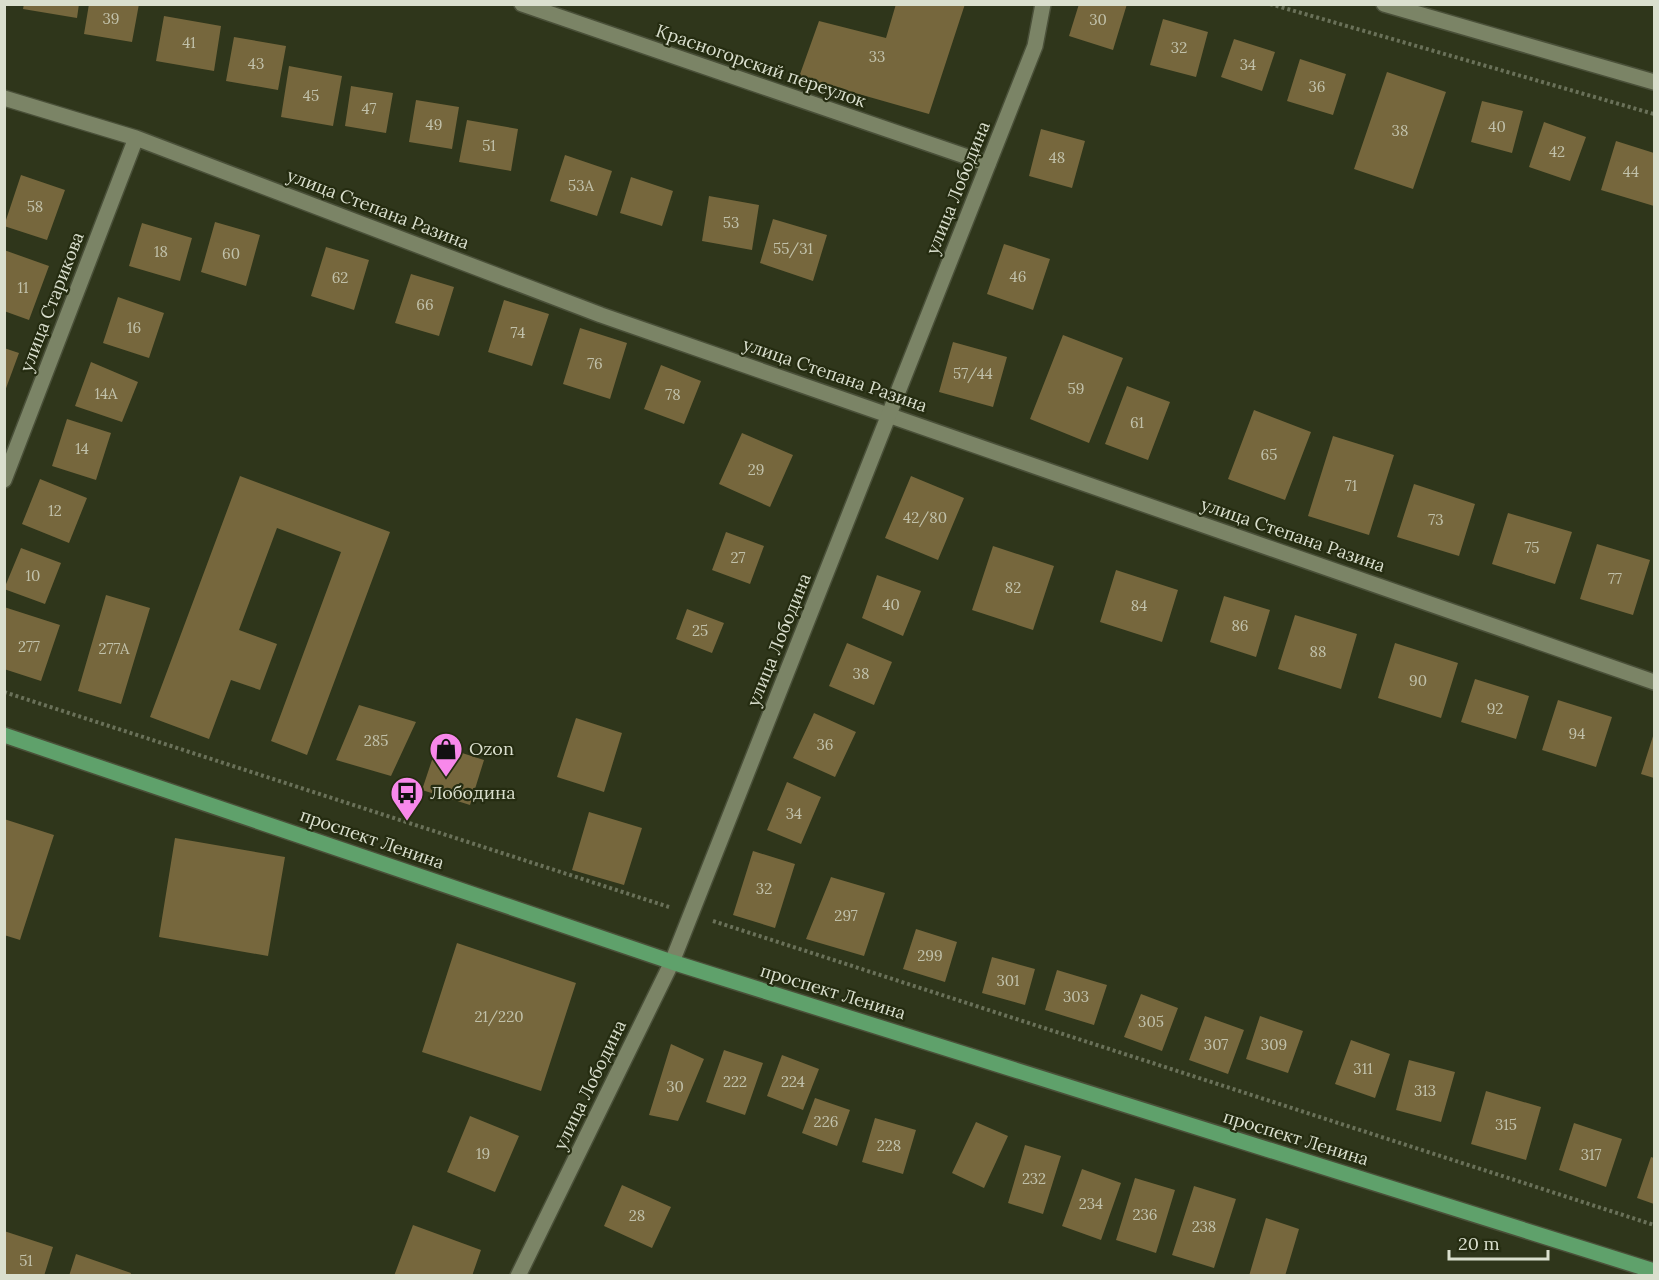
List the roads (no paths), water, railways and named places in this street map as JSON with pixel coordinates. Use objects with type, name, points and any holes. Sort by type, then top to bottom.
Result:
[{"type":"main road","name":"проспект Ленина","points":[[4,735],[672,962],[1654,1270]]},
{"type":"street","name":"Красногорский переулок","points":[[522,4],[988,164]]},
{"type":"street","name":"улица Лободина","points":[[518,1275],[672,962],[1035,46],[1042,4]]},
{"type":"street","points":[[1384,4],[1654,82]]},
{"type":"street","name":"улица Степана Разина","points":[[4,99],[136,138],[601,315],[1654,682]]},
{"type":"street","name":"улица Старикова","points":[[4,480],[136,138]]},
{"type":"place","name":"Ozon","points":[[446,778]]},
{"type":"place","name":"Лободина","points":[[407,822]]}]
